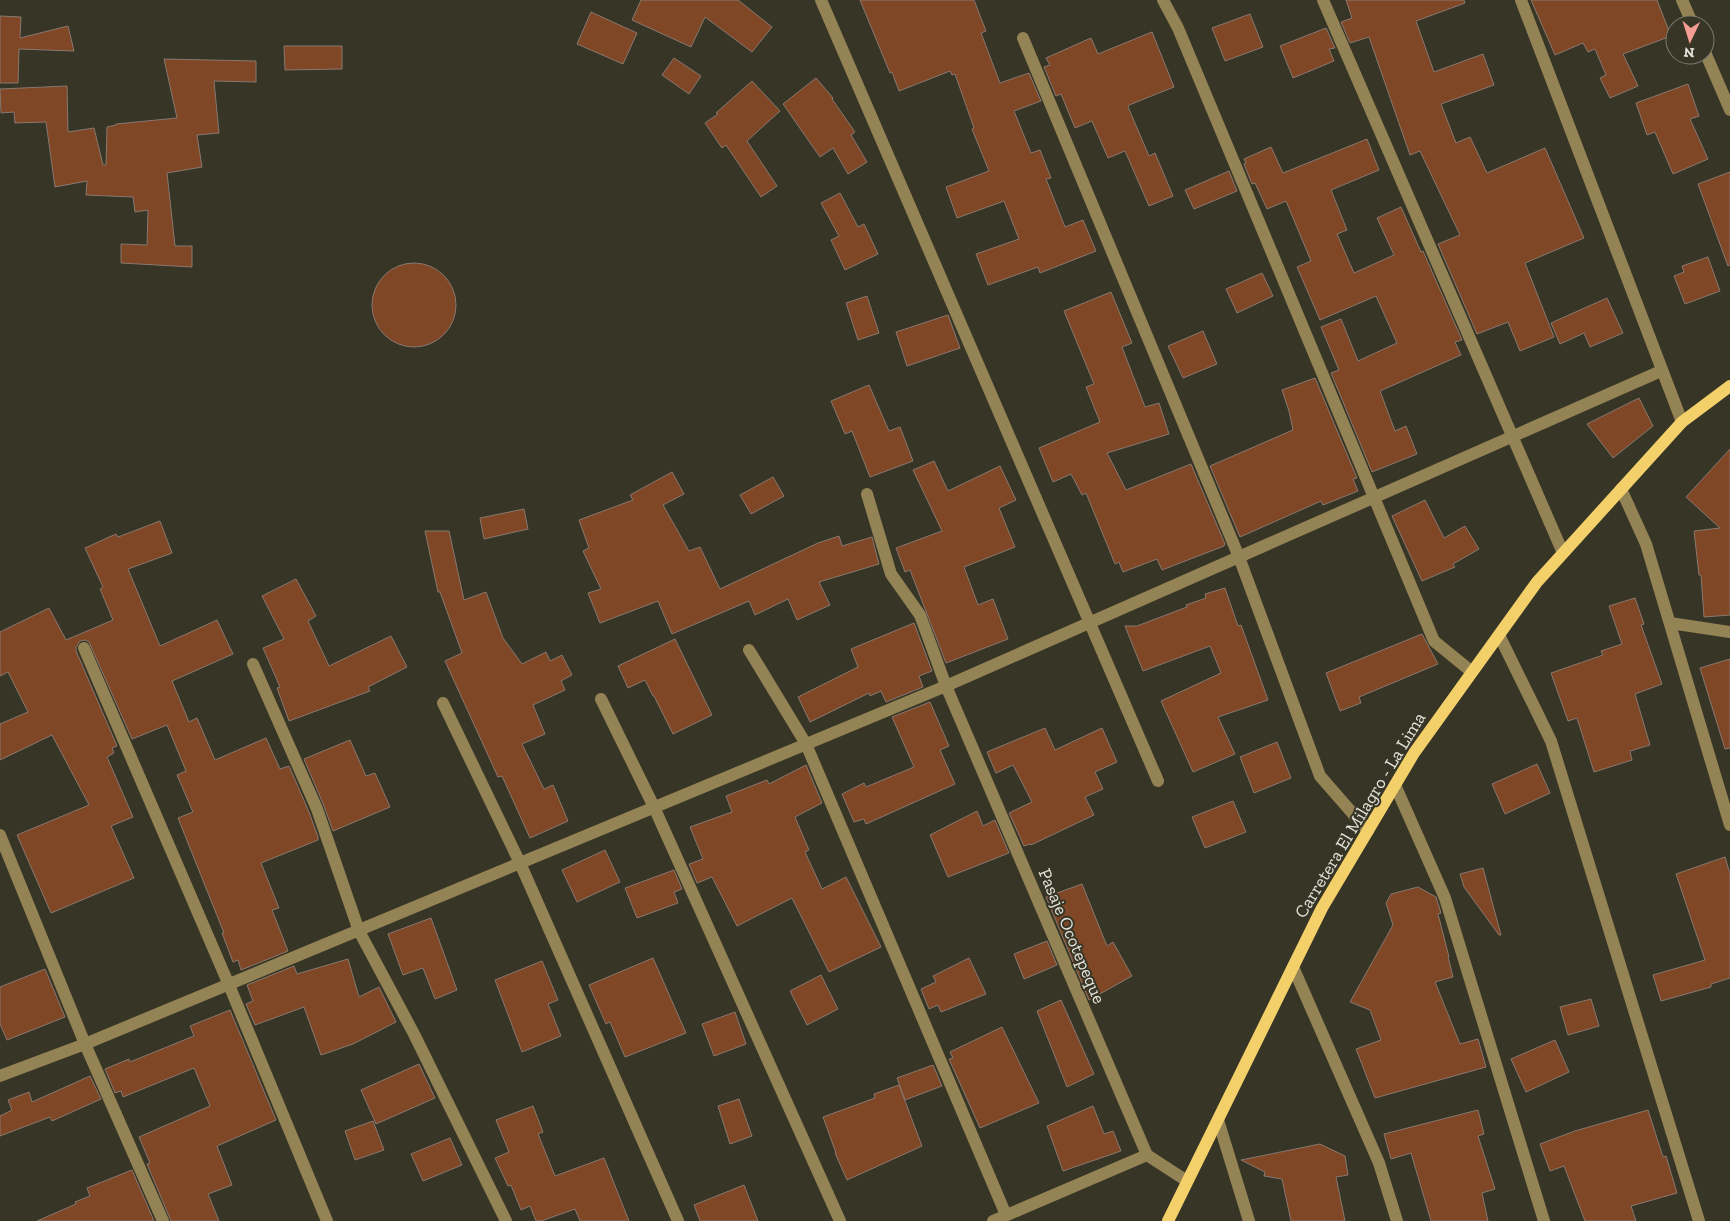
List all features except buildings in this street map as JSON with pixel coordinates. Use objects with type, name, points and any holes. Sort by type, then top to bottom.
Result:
[{"type":"main road","name":"Carretera El Milagro - La Lima","points":[[1168,1221],[1322,908],[1414,753],[1537,582],[1682,422],[1730,386]]},
{"type":"street","points":[[821,0],[1158,782]]},
{"type":"street","points":[[1163,0],[1178,28],[1434,640],[1472,672]]},
{"type":"street","points":[[1323,0],[1563,553]]},
{"type":"street","points":[[1521,0],[1682,422]]},
{"type":"street","points":[[1682,0],[1689,15]]},
{"type":"street","points":[[1023,38],[1239,557],[1320,776],[1368,831]]},
{"type":"street","points":[[1711,65],[1730,110]]},
{"type":"street","points":[[0,1076],[85,1044],[946,686],[1661,371]]},
{"type":"street","points":[[1621,488],[1646,544],[1730,825]]},
{"type":"street","name":"Pasaje Ocotepeque","points":[[867,494],[891,574],[920,615],[946,686],[1147,1155]]},
{"type":"street","points":[[1670,623],[1730,632]]},
{"type":"street","points":[[1499,635],[1551,741],[1699,1221]]},
{"type":"street","points":[[84,648],[229,984],[327,1221]]},
{"type":"street","points":[[749,650],[806,744],[1006,1216]]},
{"type":"street","points":[[253,664],[317,809],[358,931],[414,1034],[506,1221]]},
{"type":"street","points":[[601,699],[654,808],[840,1221]]},
{"type":"street","points":[[443,703],[520,863],[678,1221]]},
{"type":"street","points":[[1395,785],[1445,898],[1544,1221]]},
{"type":"street","points":[[0,836],[85,1044],[163,1221]]},
{"type":"street","points":[[1293,967],[1380,1163],[1397,1221]]},
{"type":"street","points":[[1218,1120],[1249,1221]]},
{"type":"street","points":[[993,1221],[1147,1155],[1188,1181]]}]
